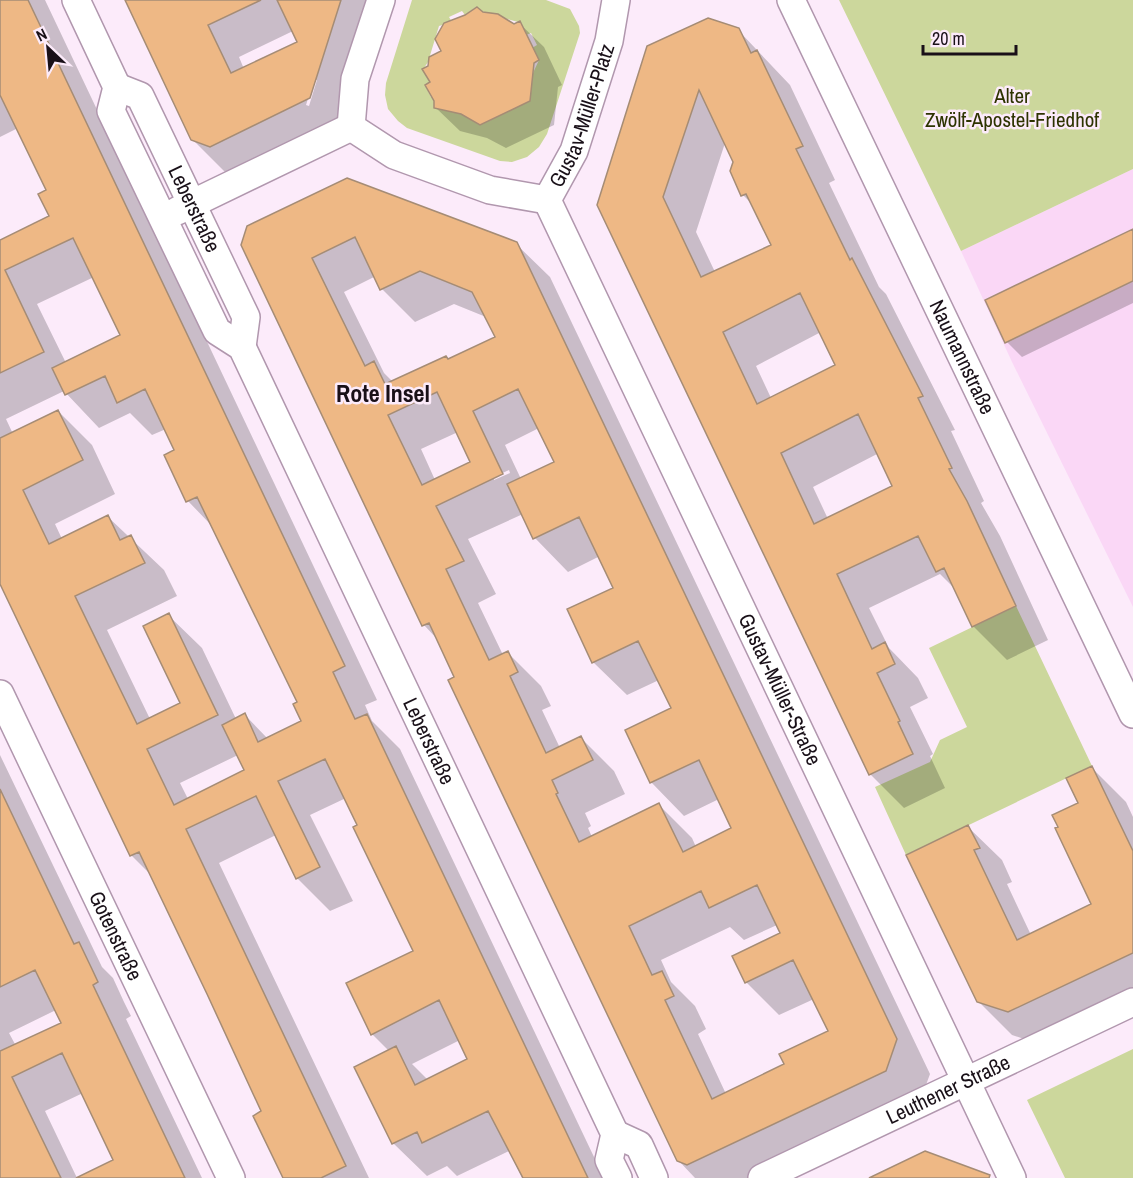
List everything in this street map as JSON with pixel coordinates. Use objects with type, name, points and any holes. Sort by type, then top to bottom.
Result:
[{"type":"street","points":[[76,0],[117,87]]},
{"type":"street","points":[[162,218],[351,128],[355,79],[381,0]]},
{"type":"street","name":"Gustav-Müller-Platz","points":[[351,128],[394,155],[490,190],[547,200],[574,151],[609,41],[616,0]]},
{"type":"street","name":"Naumannstraße","points":[[791,0],[1133,714]]},
{"type":"street","name":"Leberstraße","points":[[242,347],[246,317],[140,96],[117,87],[111,111],[217,331],[242,347],[615,1134]]},
{"type":"street","name":"Gustav-Müller-Straße","points":[[547,200],[1012,1178]]},
{"type":"street","name":"Gotenstraße","points":[[0,694],[231,1178]]},
{"type":"street","name":"Leuthener Straße","points":[[762,1178],[1133,1002]]},
{"type":"street","points":[[618,1178],[609,1160],[615,1134],[639,1145],[654,1178]]},
{"type":"shaded area","points":[[1133,169],[1133,607],[1012,362],[961,251]]},
{"type":"green space","points":[[412,0],[546,0],[570,9],[579,26],[580,33],[547,134],[539,147],[527,157],[512,162],[500,161],[407,128],[388,109],[385,95],[386,83]],"holes":[[[476,7],[485,13],[518,22],[526,35],[531,33],[537,45],[532,48],[539,60],[533,73],[491,120],[486,122],[436,95],[431,97],[425,85],[430,82],[424,68],[439,26],[452,22],[449,17],[462,11],[465,15]]]},
{"type":"green space","name":"Alter Zwölf-Apostel-Friedhof","points":[[839,0],[1133,0],[1133,169],[961,251]]},
{"type":"green space","points":[[1016,606],[1092,766],[906,855],[875,787],[930,762],[940,740],[967,727],[929,648]]},
{"type":"green space","points":[[1133,1049],[1133,1178],[1065,1178],[1027,1100]]},
{"type":"building","points":[[0,0],[28,0],[345,666],[333,672],[355,719],[367,714],[588,1178],[523,1178],[488,1111],[422,1143],[417,1132],[392,1144],[354,1067],[396,1046],[415,1085],[467,1059],[439,1000],[371,1035],[346,983],[413,951],[353,827],[357,825],[325,759],[278,781],[320,867],[296,879],[256,796],[186,829],[346,1166],[321,1178],[283,1178],[253,1116],[261,1111],[207,994],[139,852],[130,856],[0,584],[0,438],[58,410],[83,460],[23,490],[49,544],[108,515],[120,540],[131,535],[145,563],[75,596],[137,724],[180,703],[143,626],[169,613],[218,715],[147,749],[174,805],[244,770],[222,725],[245,713],[258,742],[301,721],[293,704],[297,702],[197,497],[186,502],[164,455],[174,450],[145,389],[117,403],[105,376],[65,395],[52,368],[120,335],[73,238],[5,270],[44,352],[0,373],[0,240],[49,216],[38,194],[46,190],[0,95]]},
{"type":"building","points":[[125,0],[261,0],[208,25],[231,73],[297,42],[277,0],[341,0],[310,98],[210,147],[191,140]]},
{"type":"building","points":[[477,7],[483,12],[498,14],[514,24],[520,21],[539,60],[534,63],[530,101],[480,125],[461,114],[434,108],[434,101],[425,85],[430,82],[422,69],[428,66],[429,57],[441,51],[435,39],[444,23],[465,15]]},
{"type":"building","points":[[708,18],[739,28],[751,53],[757,50],[803,146],[796,149],[850,260],[852,258],[923,396],[918,398],[952,468],[949,469],[967,501],[1016,606],[972,627],[944,568],[936,572],[918,536],[837,574],[872,649],[885,642],[895,664],[877,673],[913,754],[869,775],[597,205],[647,46]],"holes":[[[699,90],[733,162],[730,171],[741,196],[746,194],[771,245],[701,277],[663,197]],[[800,293],[835,365],[757,404],[723,332]],[[858,414],[892,486],[814,524],[781,453]]]},
{"type":"building","points":[[347,178],[517,242],[897,1039],[886,1071],[687,1165],[677,1161],[448,680],[454,677],[429,623],[422,626],[241,245],[247,226]],"holes":[[[355,237],[380,290],[420,271],[472,292],[495,337],[385,384],[374,361],[365,366],[312,258]],[[518,389],[554,462],[507,484],[533,539],[579,517],[613,588],[567,609],[592,663],[638,641],[671,708],[625,730],[650,783],[699,760],[731,828],[683,852],[659,803],[579,842],[556,794],[558,793],[552,780],[593,760],[581,736],[546,753],[510,676],[518,672],[508,651],[489,660],[446,569],[464,561],[436,506],[503,474],[473,411]],[[437,392],[470,462],[422,485],[388,415]],[[757,885],[780,933],[732,956],[745,983],[793,960],[828,1031],[779,1054],[784,1064],[712,1099],[665,1000],[674,996],[662,971],[652,975],[629,926],[701,891],[709,908]]]},
{"type":"building","points":[[1133,229],[1133,281],[1005,343],[985,300]]},
{"type":"building","points":[[1092,766],[1133,851],[1133,953],[1008,1012],[977,1002],[906,855],[968,825],[980,848],[974,850],[1017,940],[1091,904],[1055,828],[1058,827],[1052,815],[1078,803],[1066,778]]},
{"type":"building","points":[[0,789],[74,944],[79,942],[91,967],[98,982],[93,985],[185,1178],[76,1178],[113,1160],[62,1053],[12,1077],[61,1178],[0,1178],[0,1051],[61,1023],[35,970],[0,987]]},
{"type":"building","points":[[925,1151],[990,1175],[989,1178],[869,1178]]},
{"type":"district","name":"Rote Insel","points":[[383,394]]}]
